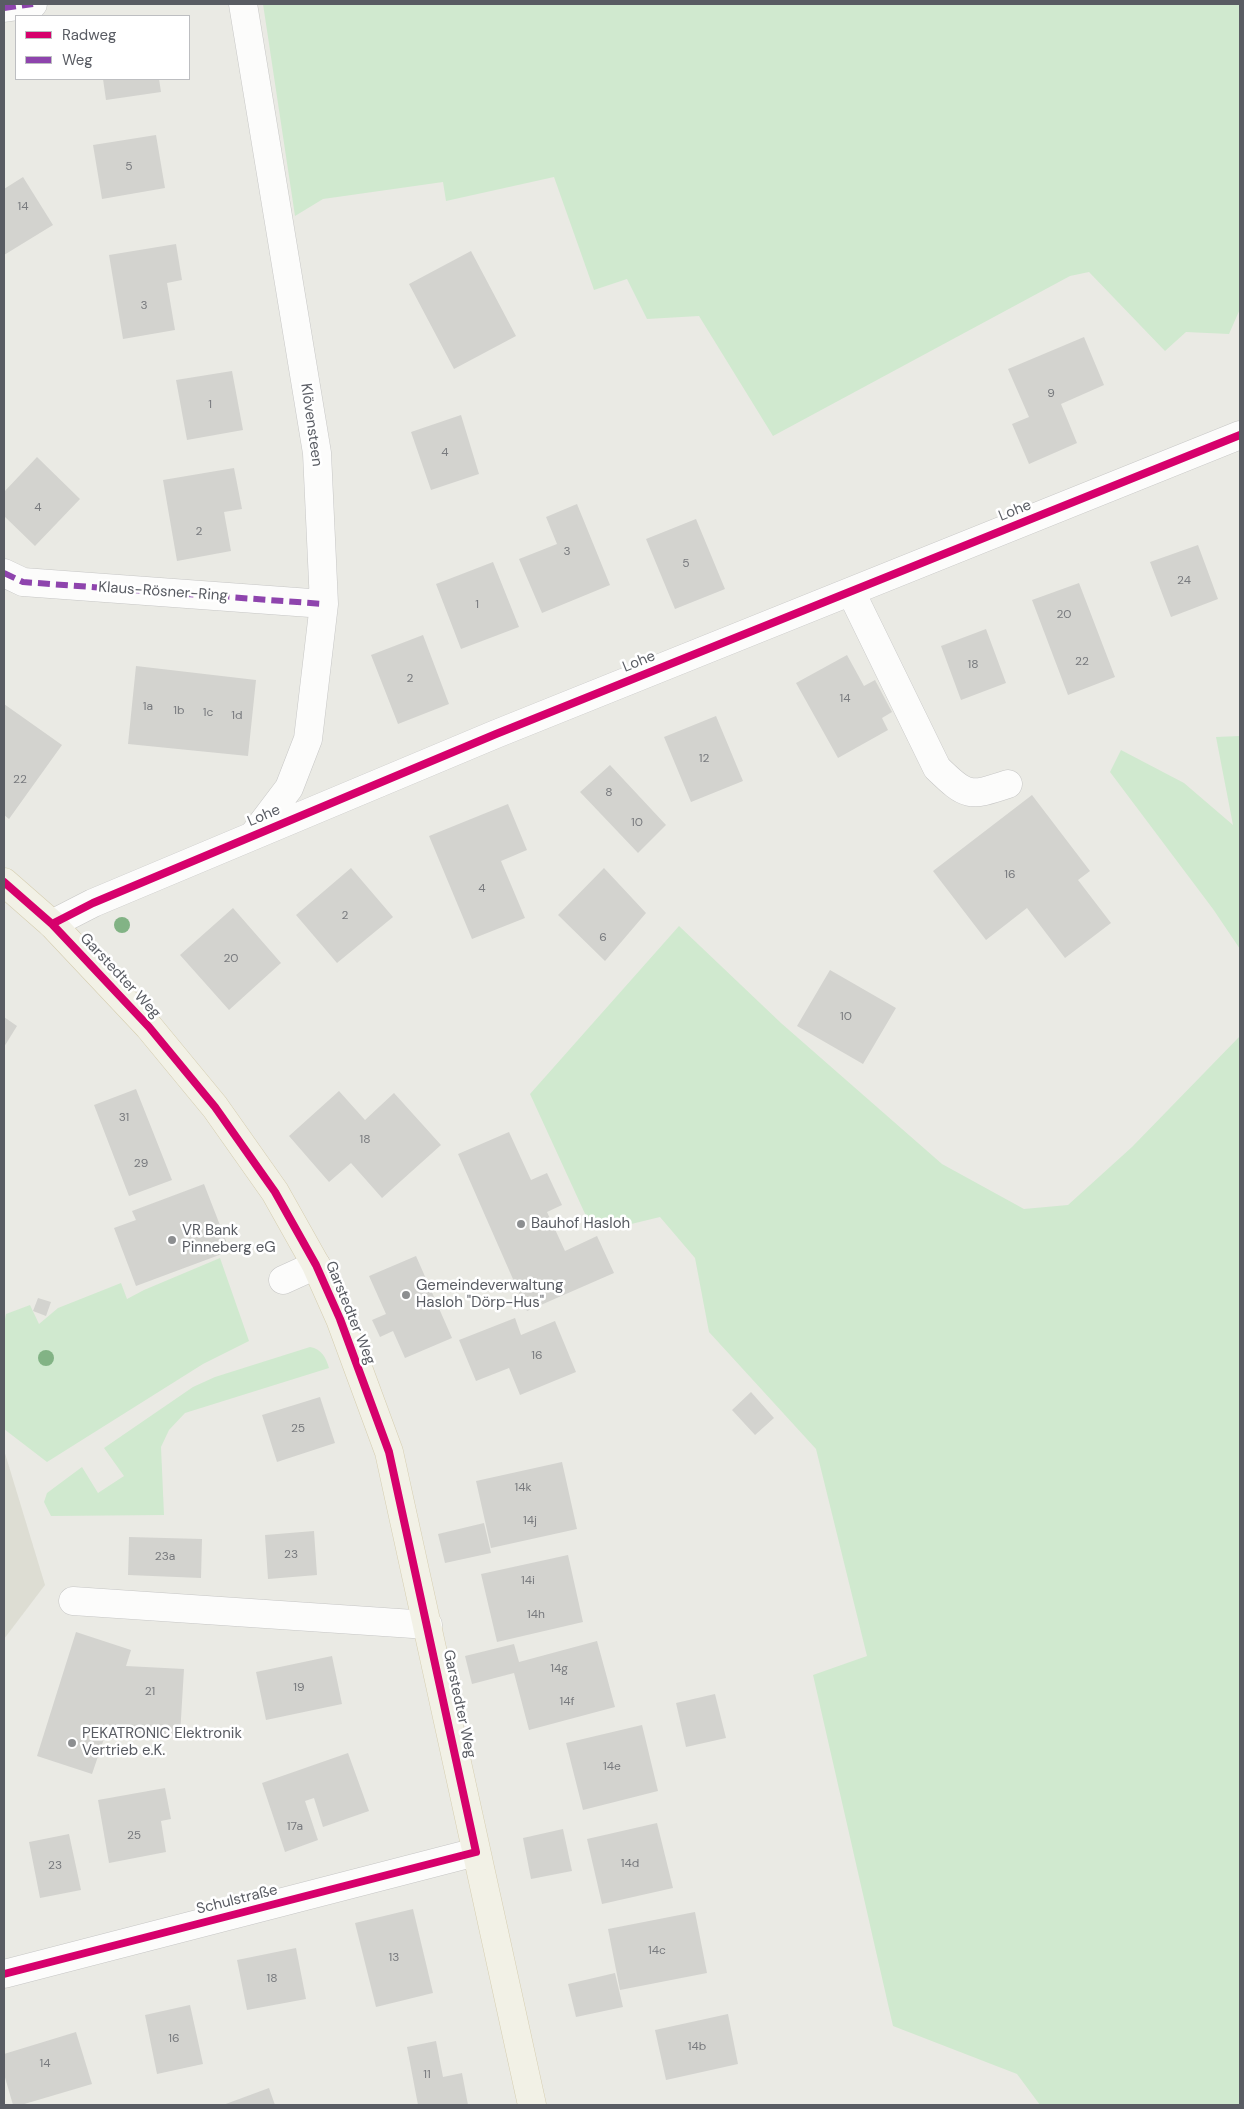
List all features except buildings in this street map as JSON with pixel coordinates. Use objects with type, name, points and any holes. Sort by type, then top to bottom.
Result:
[{"type":"main road","name":"Garstedter Weg","points":[[4,882],[52,924],[149,1027],[215,1107],[275,1192],[316,1265],[340,1319],[389,1452],[532,2105]]},
{"type":"street","points":[[4,8],[33,4]]},
{"type":"street","name":"Klövensteen","points":[[243,4],[317,453],[324,604],[308,739],[290,788],[254,835]]},
{"type":"street","name":"Lohe","points":[[52,924],[93,903],[496,734],[1240,435]]},
{"type":"street","name":"Klaus-Rösner-Ring","points":[[4,573],[23,582],[324,604]]},
{"type":"street","points":[[851,592],[937,768],[958,788],[978,794],[1008,784]]},
{"type":"street","points":[[283,1280],[316,1265]]},
{"type":"street","points":[[73,1600],[428,1625]]},
{"type":"street","name":"Schulstraße","points":[[4,1974],[476,1852]]},
{"type":"shaded area","points":[[4,1450],[45,1585],[4,1639]]},
{"type":"green space","points":[[263,4],[1240,4],[1240,309],[1229,334],[1186,332],[1165,351],[1089,272],[1070,276],[773,436],[699,316],[647,319],[627,279],[594,290],[554,177],[446,201],[443,182],[323,199],[295,216]]},
{"type":"green space","points":[[1240,736],[1240,949],[1213,909],[1110,772],[1121,750],[1184,783],[1233,825],[1216,737]]},
{"type":"green space","points":[[679,926],[781,1023],[942,1164],[1024,1209],[1068,1205],[1132,1147],[1240,1036],[1240,2105],[1040,2105],[1017,2074],[893,2026],[813,1675],[867,1656],[816,1449],[709,1332],[695,1258],[660,1217],[623,1226],[592,1229],[530,1094]]},
{"type":"green space","points":[[220,1258],[249,1341],[203,1364],[47,1462],[4,1429],[4,1324],[6,1314],[30,1305],[39,1324],[58,1308],[121,1283],[127,1299]]},
{"type":"green space","points":[[310,1347],[318,1350],[323,1355],[329,1368],[185,1413],[169,1430],[161,1447],[164,1515],[51,1516],[44,1502],[47,1493],[82,1467],[98,1493],[124,1476],[104,1448],[193,1387],[215,1377]]},
{"type":"marked path","points":[[4,8],[33,4]]},
{"type":"marked path","points":[[4,573],[23,582],[324,604]]},
{"type":"cycle path","points":[[52,924],[93,903],[496,734],[1240,435]]},
{"type":"cycle path","points":[[4,882],[52,924],[149,1027],[215,1107],[275,1192],[316,1265],[340,1319],[389,1452],[476,1852],[4,1974]]},
{"type":"place","name":"Bauhof Hasloh","points":[[521,1224]]},
{"type":"place","name":"VR Bank Pinneberg eG","points":[[172,1240]]},
{"type":"place","name":"Gemeindeverwaltung Hasloh \"Dörp-Hus\"","points":[[406,1295]]},
{"type":"place","name":"PEKATRONIC Elektronik Vertrieb e.K.","points":[[72,1743]]}]
